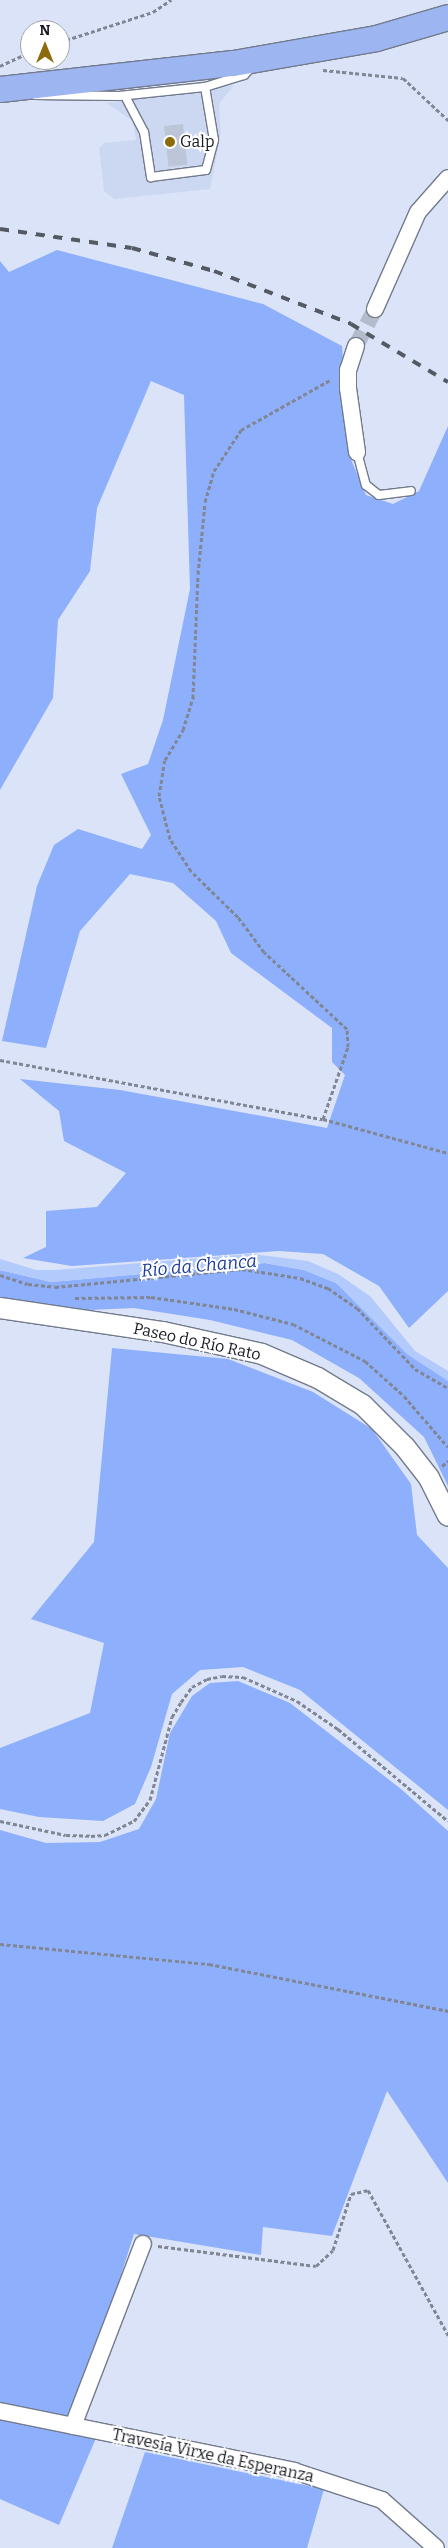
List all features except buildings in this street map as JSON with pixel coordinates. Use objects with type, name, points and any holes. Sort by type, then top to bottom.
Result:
[{"type":"main road","points":[[1,81],[258,58],[376,38],[448,17]]},
{"type":"street","points":[[375,309],[418,212],[448,178]]},
{"type":"street","points":[[356,346],[348,370],[357,452]]},
{"type":"street","name":"Paseo do Río Rato","points":[[0,1308],[162,1332],[262,1354],[318,1378],[363,1405],[405,1448],[429,1478],[448,1516]]},
{"type":"street","points":[[72,2426],[143,2244]]},
{"type":"street","name":"Travesía Virxe da Esperanza","points":[[0,2411],[294,2471],[382,2500],[436,2548]]},
{"type":"lane","points":[[1,81],[45,97],[126,96],[205,87],[244,75],[258,58]]},
{"type":"lane","points":[[126,96],[144,132],[151,177],[206,170],[214,140],[205,87]]},
{"type":"lane","points":[[357,452],[366,485],[379,495],[411,491]]},
{"type":"path","points":[[70,39],[153,12],[171,0]]},
{"type":"path","points":[[1,81],[20,62]]},
{"type":"path","points":[[321,69],[403,78],[448,120]]},
{"type":"path","points":[[323,1119],[348,1047],[346,1029],[264,952],[238,917],[191,871],[170,839],[159,796],[165,760],[182,730],[193,698],[198,574],[205,502],[214,471],[241,430],[348,370]]},
{"type":"path","points":[[0,1060],[323,1119],[448,1153]]},
{"type":"path","points":[[0,1275],[28,1284],[55,1287],[242,1269],[300,1278],[328,1288],[357,1308],[414,1370],[448,1388]]},
{"type":"path","points":[[0,1821],[66,1835],[91,1836],[105,1835],[134,1821],[150,1800],[172,1717],[181,1702],[192,1687],[207,1679],[222,1676],[243,1677],[297,1701],[338,1729],[448,1821]]},
{"type":"path","points":[[0,1944],[209,1964],[448,2011]]},
{"type":"path","points":[[143,2244],[316,2266],[333,2250],[351,2194],[368,2190],[448,2335]]},
{"type":"shaded area","name":"Galp","points":[[234,85],[219,104],[221,133],[210,189],[114,199],[104,191],[99,148],[104,143],[136,140],[133,121],[106,103]]},
{"type":"shaded area","points":[[57,250],[263,304],[342,346],[350,457],[366,495],[393,504],[419,491],[448,426],[448,1291],[409,1328],[379,1286],[323,1254],[279,1251],[72,1266],[23,1258],[46,1247],[46,1211],[97,1207],[126,1173],[64,1141],[59,1111],[20,1079],[120,1090],[327,1128],[345,1075],[332,1062],[332,1028],[231,953],[216,921],[173,883],[130,874],[80,931],[46,1048],[2,1041],[37,886],[54,845],[78,829],[142,849],[151,835],[121,774],[148,764],[163,720],[190,589],[184,395],[151,381],[97,508],[90,571],[58,620],[53,698],[0,790],[0,261],[9,272]]},
{"type":"shaded area","points":[[265,1263],[304,1270],[336,1283],[448,1381],[448,1486],[424,1437],[359,1378],[292,1340],[210,1320],[134,1308],[89,1310],[0,1297],[0,1270],[51,1282]]},
{"type":"shaded area","points":[[112,1348],[228,1359],[313,1392],[372,1429],[411,1484],[417,1535],[448,1568],[448,1810],[300,1690],[243,1667],[200,1670],[172,1694],[151,1767],[135,1804],[103,1821],[39,1817],[0,1809],[0,1748],[90,1713],[104,1643],[31,1619],[94,1542]]},
{"type":"shaded area","points":[[238,1681],[290,1703],[401,1789],[448,1831],[448,2183],[387,2091],[332,2236],[263,2227],[261,2255],[134,2234],[102,2335],[66,2418],[0,2403],[0,1830],[46,1843],[100,1842],[139,1829],[156,1799],[170,1733],[192,1696],[210,1683]]},
{"type":"shaded area","points":[[0,2416],[96,2438],[59,2525],[0,2499]]},
{"type":"shaded area","points":[[145,2452],[324,2489],[307,2548],[112,2548]]},
{"type":"water","name":"Río da Chanca","points":[[251,1254],[308,1261],[338,1274],[370,1296],[415,1351],[448,1371],[448,1381],[408,1355],[336,1283],[304,1270],[265,1263],[51,1282],[0,1270],[0,1259],[36,1270],[56,1270]]},
{"type":"tunnel","points":[[356,346],[375,309]]},
{"type":"railway","points":[[0,229],[132,248],[214,271],[351,324],[448,382]]},
{"type":"place","name":"Galp","points":[[170,142]]}]
